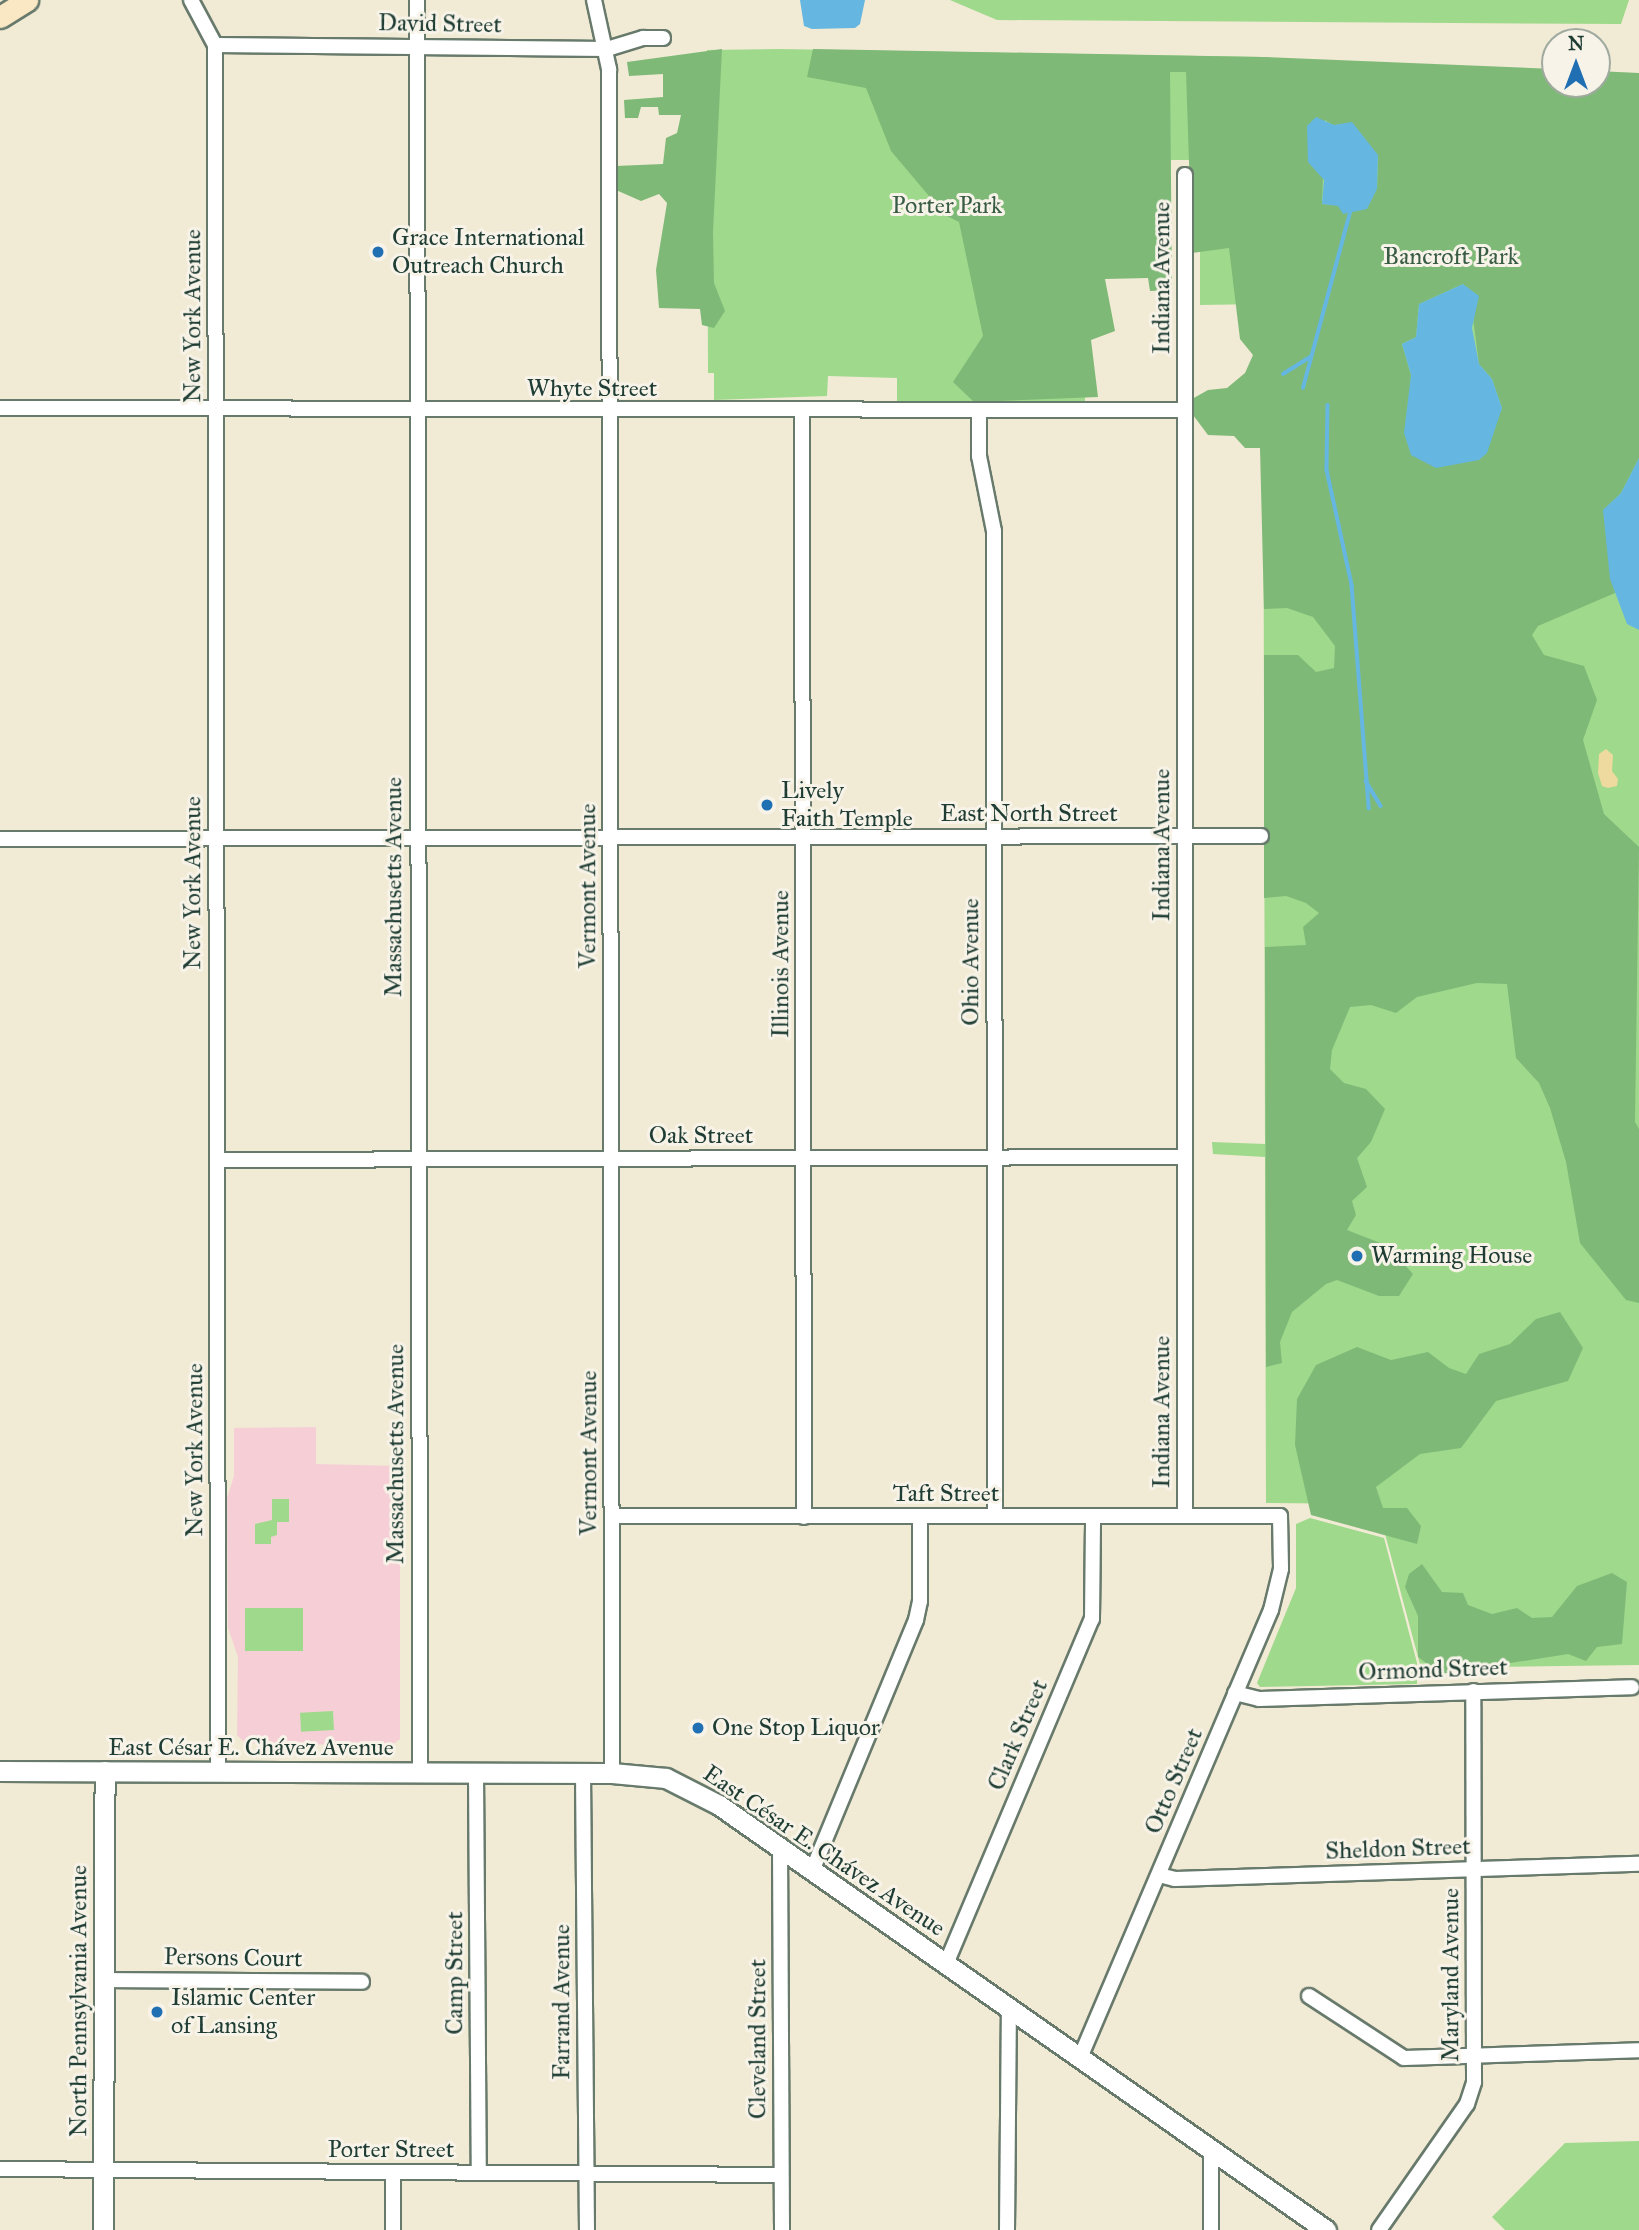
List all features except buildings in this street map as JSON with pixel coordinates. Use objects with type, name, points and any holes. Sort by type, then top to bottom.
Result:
[{"type":"main road","points":[[0,17],[27,0]]},
{"type":"street","name":"New York Avenue","points":[[191,0],[215,45],[218,1772]]},
{"type":"street","name":"Massachusetts Avenue","points":[[417,0],[420,1773]]},
{"type":"street","name":"Vermont Avenue","points":[[594,0],[607,48],[612,1773]]},
{"type":"street","name":"David Street","points":[[215,45],[607,48],[643,38],[663,38]]},
{"type":"street","name":"Indiana Avenue","points":[[1185,175],[1185,1515]]},
{"type":"street","name":"Whyte Street","points":[[0,408],[610,412],[1184,410]]},
{"type":"street","name":"Ohio Avenue","points":[[979,410],[979,456],[995,531],[995,1516]]},
{"type":"street","name":"Illinois Avenue","points":[[802,411],[804,1517]]},
{"type":"street","name":"East North Street","points":[[0,839],[1261,836]]},
{"type":"street","name":"Oak Street","points":[[217,1160],[1185,1157]]},
{"type":"street","name":"Clark Street","points":[[946,1964],[1092,1619],[1093,1516]]},
{"type":"street","name":"Taft Street","points":[[612,1517],[1280,1516]]},
{"type":"street","name":"Otto Street","points":[[1080,2058],[1278,1590],[1280,1516]]},
{"type":"street","points":[[812,1871],[916,1620],[920,1601],[920,1517]]},
{"type":"street","name":"Ormond Street","points":[[1236,1693],[1259,1699],[1632,1687]]},
{"type":"street","name":"Maryland Avenue","points":[[1379,2230],[1467,2104],[1474,2082],[1473,1692]]},
{"type":"street","name":"East César E. Chávez Avenue","points":[[0,1771],[650,1774],[696,1790],[1326,2230]]},
{"type":"street","name":"North Pennsylvania Avenue","points":[[103,2230],[105,1772]]},
{"type":"street","name":"Camp Street","points":[[476,1773],[479,2173]]},
{"type":"street","name":"Farrand Avenue","points":[[583,1773],[587,2230]]},
{"type":"street","name":"Cleveland Street","points":[[780,1847],[782,2230]]},
{"type":"street","name":"Sheldon Street","points":[[1159,1875],[1175,1879],[1639,1864]]},
{"type":"street","name":"Persons Court","points":[[104,1980],[362,1982]]},
{"type":"street","points":[[1309,1996],[1394,2055],[1639,2050]]},
{"type":"street","points":[[1007,2230],[1009,2008]]},
{"type":"street","points":[[1211,2150],[1211,2230]]},
{"type":"street","name":"Porter Street","points":[[0,2169],[781,2175]]},
{"type":"street","points":[[393,2173],[393,2230]]},
{"type":"shaded area","points":[[316,1427],[316,1464],[400,1466],[400,1739],[391,1746],[245,1743],[237,1735],[238,1657],[228,1628],[227,1498],[234,1476],[234,1428]]},
{"type":"green space","points":[[950,0],[1629,0],[1621,24],[997,20]]},
{"type":"green space","points":[[722,49],[713,232],[714,283],[725,311],[714,328],[702,325],[700,309],[659,308],[656,270],[667,203],[659,194],[641,201],[616,190],[616,166],[663,164],[666,138],[677,133],[681,115],[659,115],[658,107],[641,107],[638,118],[625,118],[624,100],[663,97],[663,74],[629,76],[627,62]]},
{"type":"green space","name":"Bancroft Park","points":[[813,49],[1263,57],[1541,68],[1541,98],[1611,98],[1611,72],[1639,73],[1639,458],[1621,493],[1604,510],[1615,593],[1538,626],[1532,635],[1544,655],[1584,666],[1597,700],[1583,740],[1604,814],[1639,847],[1635,1122],[1639,1129],[1639,1303],[1626,1300],[1580,1243],[1566,1162],[1550,1108],[1539,1083],[1516,1058],[1507,984],[1477,983],[1417,997],[1396,1013],[1371,1005],[1350,1007],[1332,1050],[1330,1069],[1344,1083],[1366,1089],[1385,1109],[1371,1142],[1357,1158],[1367,1187],[1352,1201],[1356,1215],[1347,1230],[1388,1246],[1413,1274],[1399,1296],[1379,1296],[1337,1280],[1326,1284],[1292,1312],[1280,1342],[1282,1363],[1266,1367],[1265,947],[1306,945],[1303,927],[1319,913],[1306,903],[1286,896],[1264,898],[1264,655],[1298,655],[1316,672],[1334,668],[1335,646],[1313,617],[1287,608],[1264,609],[1260,448],[1245,448],[1234,436],[1208,435],[1193,415],[1192,399],[1208,390],[1227,388],[1245,373],[1253,355],[1240,339],[1229,248],[1192,253],[1186,72],[1170,72],[1172,290],[1150,291],[1148,278],[1105,279],[1115,331],[1091,340],[1098,397],[974,402],[953,382],[983,336],[959,222],[945,215],[891,151],[866,88],[807,77]],"holes":[[[1325,120],[1378,155],[1377,189],[1338,205],[1322,204]],[[1463,284],[1472,311],[1479,364],[1492,379],[1502,408],[1490,436],[1410,391],[1411,375],[1402,344],[1416,337],[1419,304]]]},
{"type":"green space","name":"Bancroft Park","points":[[707,50],[1263,57],[1541,83],[1541,98],[1611,98],[1611,80],[1639,73],[1639,1665],[1421,1668],[1377,1504],[1266,1503],[1265,1157],[1213,1154],[1212,1142],[1265,1144],[1263,304],[1200,305],[1200,160],[1171,160],[1170,268],[1087,269],[1085,401],[897,403],[897,378],[828,376],[827,396],[714,400],[714,373],[708,373]]},
{"type":"green space","points":[[1560,1312],[1583,1348],[1568,1381],[1496,1401],[1461,1448],[1420,1454],[1376,1487],[1383,1508],[1407,1508],[1421,1526],[1417,1544],[1311,1515],[1295,1445],[1297,1399],[1316,1365],[1357,1347],[1391,1360],[1428,1352],[1449,1368],[1466,1374],[1479,1354],[1510,1344],[1536,1319]]},
{"type":"green space","points":[[272,1499],[289,1499],[289,1522],[277,1522],[277,1535],[271,1537],[271,1544],[255,1544],[255,1524],[272,1520]]},
{"type":"green space","points":[[1310,1518],[1384,1538],[1417,1663],[1417,1684],[1260,1687],[1257,1683],[1296,1588],[1296,1524]]},
{"type":"green space","points":[[1422,1564],[1442,1592],[1463,1593],[1468,1605],[1492,1614],[1517,1608],[1532,1618],[1552,1617],[1577,1586],[1612,1573],[1627,1582],[1622,1644],[1597,1647],[1586,1661],[1568,1654],[1441,1674],[1418,1657],[1418,1616],[1405,1587],[1409,1574]]},
{"type":"green space","points":[[245,1608],[303,1608],[303,1651],[245,1651]]},
{"type":"green space","points":[[333,1711],[334,1730],[301,1732],[300,1713]]},
{"type":"green space","points":[[1639,2141],[1639,2230],[1505,2230],[1492,2217],[1565,2143]]},
{"type":"sand","points":[[1606,749],[1613,755],[1612,771],[1618,779],[1617,786],[1608,788],[1602,786],[1598,773],[1599,754]]},
{"type":"water","points":[[800,0],[865,0],[860,24],[855,28],[812,29],[804,26]]},
{"type":"water","points":[[1316,117],[1334,125],[1352,122],[1378,155],[1377,189],[1367,209],[1343,214],[1338,206],[1322,204],[1324,180],[1308,162],[1307,126]]},
{"type":"water","points":[[1463,284],[1479,296],[1472,328],[1479,364],[1492,379],[1502,408],[1487,453],[1479,460],[1436,468],[1411,455],[1404,433],[1411,375],[1402,344],[1416,337],[1419,304]]},
{"type":"water","points":[[1639,458],[1639,630],[1627,624],[1610,579],[1603,510],[1621,493]]},
{"type":"waterway","points":[[1303,388],[1350,213]]},
{"type":"waterway","points":[[1283,374],[1310,357]]},
{"type":"waterway","points":[[1328,405],[1327,470],[1352,585],[1369,808]]},
{"type":"waterway","points":[[1366,781],[1381,806]]},
{"type":"place","name":"Grace International Outreach Church","points":[[378,252]]},
{"type":"place","name":"Lively Faith Temple","points":[[767,805]]},
{"type":"place","name":"Warming House","points":[[1357,1256]]},
{"type":"place","name":"One Stop Liquor","points":[[698,1728]]},
{"type":"place","name":"Islamic Center of Lansing","points":[[157,2012]]},
{"type":"park label","name":"Porter Park","points":[[947,206]]}]
